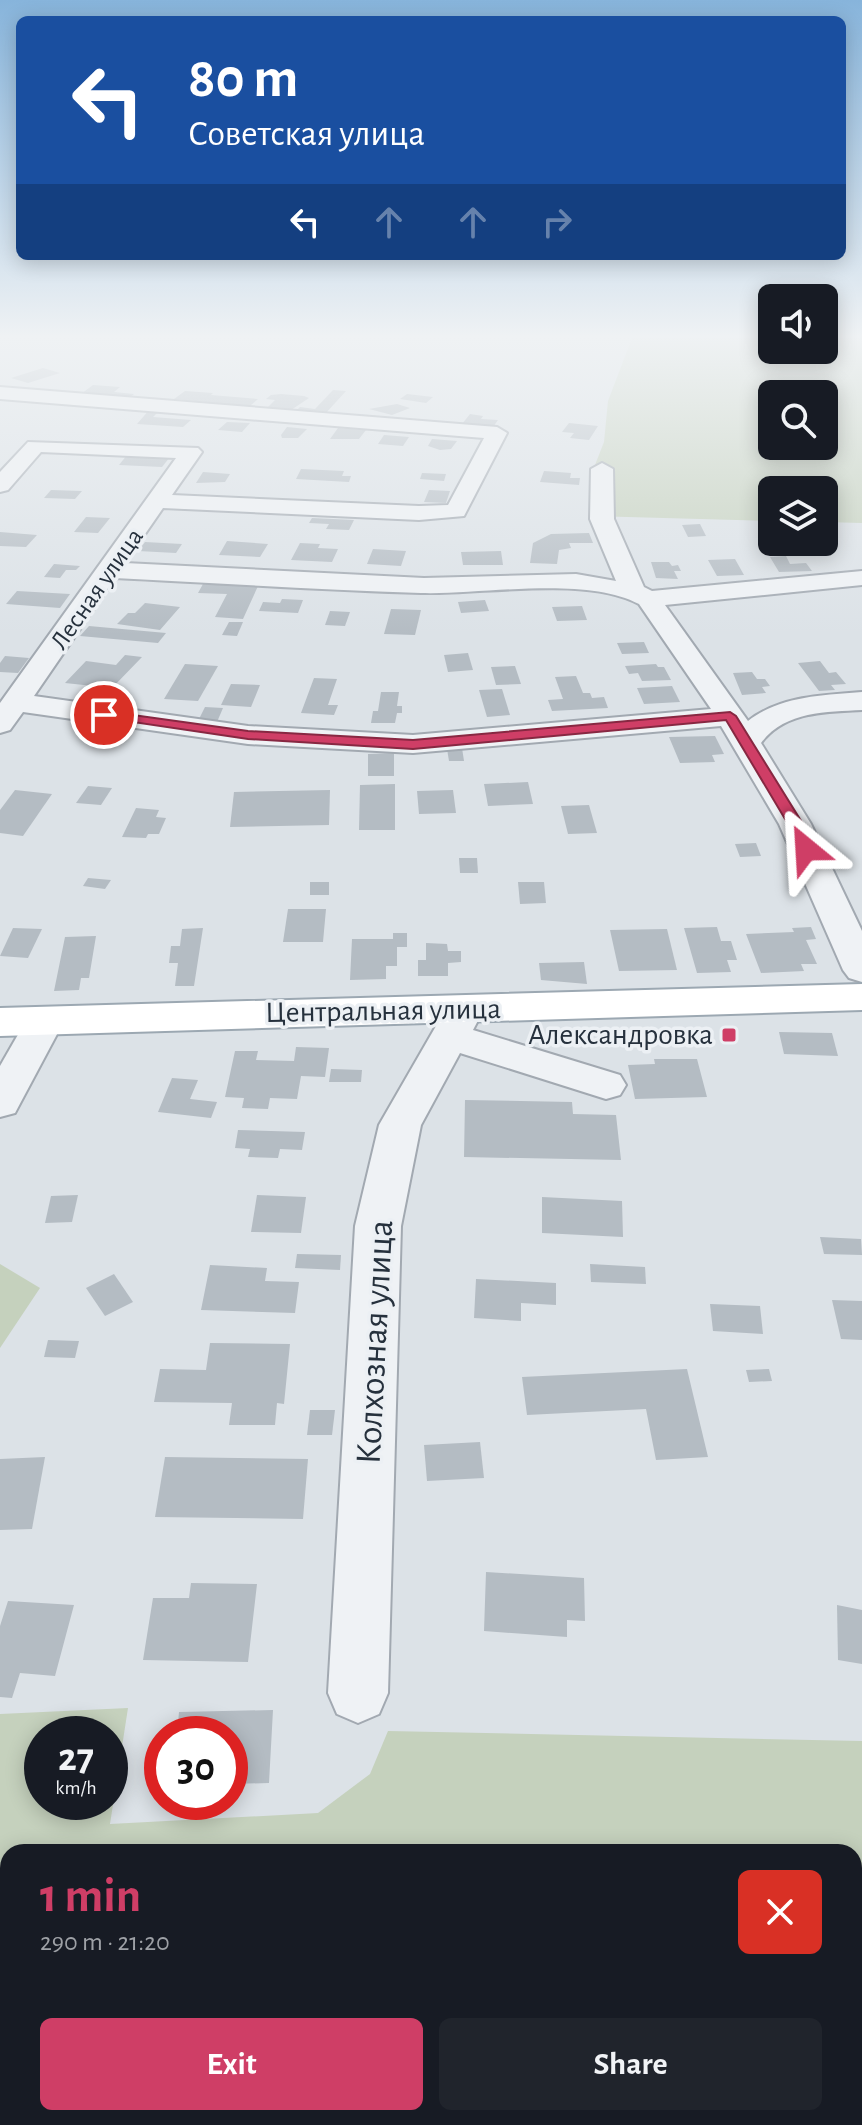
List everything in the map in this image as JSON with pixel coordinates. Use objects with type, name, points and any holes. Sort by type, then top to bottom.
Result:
[{"type":"main road","name":"Центральная улица","points":[[0,1022],[457,1022],[862,997]]},
{"type":"street","points":[[160,501],[419,513],[456,511],[495,437]]},
{"type":"street","name":"Лесная улица","points":[[0,485],[35,446],[191,452],[160,501],[9,713]]},
{"type":"street","points":[[602,469],[602,519],[640,595],[730,716],[795,824],[862,970]]},
{"type":"street","points":[[108,570],[424,586],[576,582],[640,595],[862,578]]},
{"type":"street","points":[[746,743],[755,727],[779,712],[862,701]]},
{"type":"street","points":[[9,713],[248,735],[413,744],[730,716]]},
{"type":"street","points":[[0,1103],[45,1021]]},
{"type":"street","points":[[457,1022],[606,1085]]},
{"type":"street","name":"Колхозная улица","points":[[358,1693],[378,1226],[400,1125],[457,1022]]},
{"type":"green space","points":[[604,437],[758,437],[758,460],[838,460],[838,437],[862,437],[862,523],[838,522],[838,476],[758,476],[758,521],[591,516],[595,465]]},
{"type":"green space","points":[[0,1264],[40,1288],[0,1348]]},
{"type":"green space","points":[[128,1708],[127,1716],[24,1716],[24,1820],[111,1820],[110,1824],[248,1820],[248,1817],[318,1813],[370,1774],[388,1731],[862,1741],[862,1844],[0,1844],[0,1714]]},
{"type":"building","points":[[331,437],[360,437],[359,439]]},
{"type":"building","points":[[383,437],[409,437],[403,446],[378,444]]},
{"type":"building","points":[[432,439],[457,441],[451,449],[440,450],[428,446]]},
{"type":"building","points":[[127,455],[170,457],[162,467],[119,465]]},
{"type":"building","points":[[301,469],[344,471],[342,476],[351,476],[349,482],[296,479]]},
{"type":"building","points":[[544,471],[571,473],[570,478],[580,478],[579,485],[540,482]]},
{"type":"building","points":[[203,472],[230,474],[225,482],[196,483]]},
{"type":"building","points":[[422,473],[446,474],[444,481],[420,479]]},
{"type":"building","points":[[51,490],[82,491],[75,499],[44,498]]},
{"type":"building","points":[[429,490],[450,491],[446,503],[424,502]]},
{"type":"building","points":[[86,517],[110,518],[98,533],[74,532]]},
{"type":"building","points":[[312,518],[354,520],[349,530],[326,529],[329,524],[309,523]]},
{"type":"building","points":[[700,524],[706,536],[688,537],[682,525]]},
{"type":"building","points":[[0,532],[37,535],[26,547],[0,546]]},
{"type":"building","points":[[589,533],[593,543],[569,543],[571,548],[559,550],[557,564],[530,563],[533,543],[551,534]]},
{"type":"building","points":[[227,541],[268,544],[260,557],[219,555]]},
{"type":"building","points":[[145,542],[182,544],[176,553],[138,551]]},
{"type":"building","points":[[300,543],[338,549],[332,562],[291,560]]},
{"type":"building","points":[[373,549],[406,551],[401,566],[367,564]]},
{"type":"building","points":[[501,551],[503,565],[463,565],[461,552]]},
{"type":"building","points":[[786,556],[790,564],[806,563],[812,571],[779,572],[770,557]]},
{"type":"building","points":[[735,559],[744,575],[717,576],[708,560]]},
{"type":"building","points":[[651,562],[678,565],[681,571],[674,571],[678,579],[656,578]]},
{"type":"building","points":[[54,564],[80,566],[76,570],[66,570],[60,578],[44,577]]},
{"type":"building","points":[[203,584],[258,586],[243,619],[215,617],[227,594],[198,593]]},
{"type":"building","points":[[17,591],[70,594],[60,608],[6,604]]},
{"type":"building","points":[[282,599],[303,600],[298,613],[259,611],[263,602],[280,603]]},
{"type":"building","points":[[485,600],[489,611],[461,613],[458,602]]},
{"type":"building","points":[[145,603],[180,607],[160,630],[117,624]]},
{"type":"building","points":[[582,606],[587,620],[557,621],[552,607]]},
{"type":"building","points":[[391,609],[421,610],[415,635],[384,634]]},
{"type":"building","points":[[330,611],[350,612],[345,626],[325,625]]},
{"type":"building","points":[[229,622],[243,622],[237,636],[222,635]]},
{"type":"building","points":[[89,626],[166,633],[158,643],[80,636]]},
{"type":"building","points":[[644,642],[649,653],[622,654],[617,643]]},
{"type":"building","points":[[468,653],[473,670],[448,672],[444,655]]},
{"type":"building","points":[[125,655],[142,657],[112,688],[65,683],[86,661],[116,665]]},
{"type":"building","points":[[5,656],[29,658],[18,673],[0,672],[0,663]]},
{"type":"building","points":[[820,661],[829,673],[836,672],[846,684],[831,685],[835,690],[819,691],[798,663]]},
{"type":"building","points":[[185,664],[218,666],[198,701],[164,699]]},
{"type":"building","points":[[656,664],[664,667],[671,680],[642,681],[638,673],[629,674],[625,666]]},
{"type":"building","points":[[515,666],[521,684],[496,685],[491,667]]},
{"type":"building","points":[[752,672],[757,679],[765,679],[770,686],[762,687],[766,693],[742,695],[733,673]]},
{"type":"building","points":[[576,676],[583,693],[590,693],[592,698],[604,697],[608,708],[552,711],[548,700],[563,699],[555,677]]},
{"type":"building","points":[[314,678],[337,679],[328,705],[338,705],[334,715],[301,713]]},
{"type":"building","points":[[231,684],[260,685],[251,707],[221,705]]},
{"type":"building","points":[[672,686],[680,702],[644,704],[637,688]]},
{"type":"building","points":[[502,689],[510,715],[487,717],[479,690]]},
{"type":"building","points":[[111,691],[123,693],[113,704],[101,703]]},
{"type":"building","points":[[381,692],[399,692],[397,706],[402,706],[402,713],[397,713],[395,723],[371,723],[373,711],[378,711]]},
{"type":"building","points":[[205,707],[223,708],[217,722],[198,721]]},
{"type":"building","points":[[715,736],[724,754],[712,755],[715,762],[680,763],[669,737]]},
{"type":"building","points":[[462,748],[464,761],[449,761],[447,749]]},
{"type":"building","points":[[394,753],[394,776],[368,776],[368,754]]},
{"type":"building","points":[[528,782],[533,804],[488,806],[484,784]]},
{"type":"building","points":[[395,784],[395,830],[359,830],[360,785]]},
{"type":"building","points":[[88,786],[112,788],[101,805],[76,803]]},
{"type":"building","points":[[15,790],[52,794],[23,836],[0,833],[0,810]]},
{"type":"building","points":[[330,790],[329,825],[230,827],[234,792]]},
{"type":"building","points":[[453,790],[456,813],[419,814],[417,791]]},
{"type":"building","points":[[589,805],[597,833],[568,834],[561,806]]},
{"type":"building","points":[[136,808],[159,810],[156,817],[166,818],[159,834],[148,834],[146,838],[122,837]]},
{"type":"building","points":[[756,843],[761,856],[740,857],[735,844]]},
{"type":"building","points":[[459,858],[477,858],[478,873],[460,873]]},
{"type":"building","points":[[88,878],[111,880],[105,889],[83,886]]},
{"type":"building","points":[[310,882],[329,882],[329,895],[310,895]]},
{"type":"building","points":[[518,882],[544,882],[546,903],[520,904]]},
{"type":"building","points":[[288,909],[326,909],[323,942],[283,942]]},
{"type":"building","points":[[717,927],[721,941],[731,941],[737,960],[727,960],[731,972],[697,973],[684,928]]},
{"type":"building","points":[[811,927],[816,939],[806,940],[817,964],[801,964],[804,971],[761,973],[746,934],[794,932],[792,928]]},
{"type":"building","points":[[13,928],[42,929],[28,958],[0,956]]},
{"type":"building","points":[[203,928],[194,986],[175,986],[178,963],[169,963],[171,946],[180,946],[182,929]]},
{"type":"building","points":[[667,929],[677,970],[619,971],[610,930]]},
{"type":"building","points":[[393,933],[407,933],[407,947],[397,947],[397,966],[386,966],[386,979],[350,980],[352,939],[393,939]]},
{"type":"building","points":[[96,936],[89,978],[81,978],[79,990],[54,991],[65,937]]},
{"type":"building","points":[[426,943],[447,944],[448,951],[461,951],[461,962],[448,963],[448,976],[418,976],[418,960],[426,960]]},
{"type":"building","points":[[584,962],[587,984],[541,980],[539,963]]},
{"type":"building","points":[[779,1032],[832,1033],[838,1056],[784,1054]]},
{"type":"building","points":[[296,1047],[329,1048],[325,1077],[301,1076],[297,1099],[270,1098],[268,1109],[242,1108],[244,1098],[225,1097],[235,1051],[258,1051],[256,1060],[294,1061]]},
{"type":"building","points":[[654,1059],[697,1059],[707,1097],[635,1099],[628,1065],[655,1064]]},
{"type":"building","points":[[331,1069],[362,1070],[361,1082],[329,1082]]},
{"type":"building","points":[[172,1078],[198,1080],[190,1099],[217,1102],[211,1118],[158,1112]]},
{"type":"building","points":[[465,1100],[572,1102],[573,1114],[616,1115],[621,1160],[464,1157]]},
{"type":"building","points":[[238,1130],[305,1132],[302,1150],[280,1149],[278,1158],[248,1157],[250,1149],[235,1148]]},
{"type":"building","points":[[78,1195],[72,1222],[45,1223],[51,1196]]},
{"type":"building","points":[[257,1195],[306,1197],[301,1233],[251,1232]]},
{"type":"building","points":[[542,1197],[622,1201],[623,1237],[542,1233]]},
{"type":"building","points":[[820,1237],[861,1239],[862,1255],[824,1254]]},
{"type":"building","points":[[297,1254],[341,1255],[340,1270],[295,1268]]},
{"type":"building","points":[[590,1264],[645,1267],[646,1284],[591,1282]]},
{"type":"building","points":[[210,1265],[267,1268],[265,1281],[299,1282],[295,1313],[201,1310]]},
{"type":"building","points":[[114,1274],[133,1302],[105,1316],[86,1288]]},
{"type":"building","points":[[476,1279],[556,1283],[556,1305],[521,1303],[521,1321],[474,1318]]},
{"type":"building","points":[[832,1300],[862,1301],[862,1340],[841,1339]]},
{"type":"building","points":[[710,1304],[760,1306],[763,1334],[713,1331]]},
{"type":"building","points":[[48,1340],[79,1341],[75,1358],[44,1357]]},
{"type":"building","points":[[210,1343],[290,1344],[284,1404],[277,1403],[275,1425],[229,1425],[232,1403],[154,1402],[160,1369],[206,1370]]},
{"type":"building","points":[[687,1369],[708,1457],[656,1460],[646,1409],[527,1415],[522,1377]]},
{"type":"building","points":[[769,1369],[772,1381],[749,1382],[746,1370]]},
{"type":"building","points":[[310,1410],[335,1410],[332,1435],[307,1435]]},
{"type":"building","points":[[480,1442],[484,1478],[427,1481],[424,1445]]},
{"type":"building","points":[[45,1457],[32,1529],[0,1530],[0,1459]]},
{"type":"building","points":[[165,1457],[308,1459],[303,1519],[155,1517]]},
{"type":"building","points":[[486,1572],[584,1578],[585,1621],[567,1620],[567,1637],[484,1631]]},
{"type":"building","points":[[191,1583],[257,1584],[248,1662],[143,1660],[153,1598],[189,1598]]},
{"type":"building","points":[[8,1601],[74,1605],[55,1676],[20,1673],[12,1698],[0,1697],[0,1626]]},
{"type":"building","points":[[837,1605],[862,1610],[862,1664],[838,1660]]},
{"type":"building","points":[[273,1710],[269,1783],[248,1784],[248,1716],[179,1716],[179,1712]]},
{"type":"place","name":"Александровка","points":[[729,1035]]},
{"type":"route","points":[[104,715],[248,735],[413,744],[730,716],[795,824],[806,849]]}]
